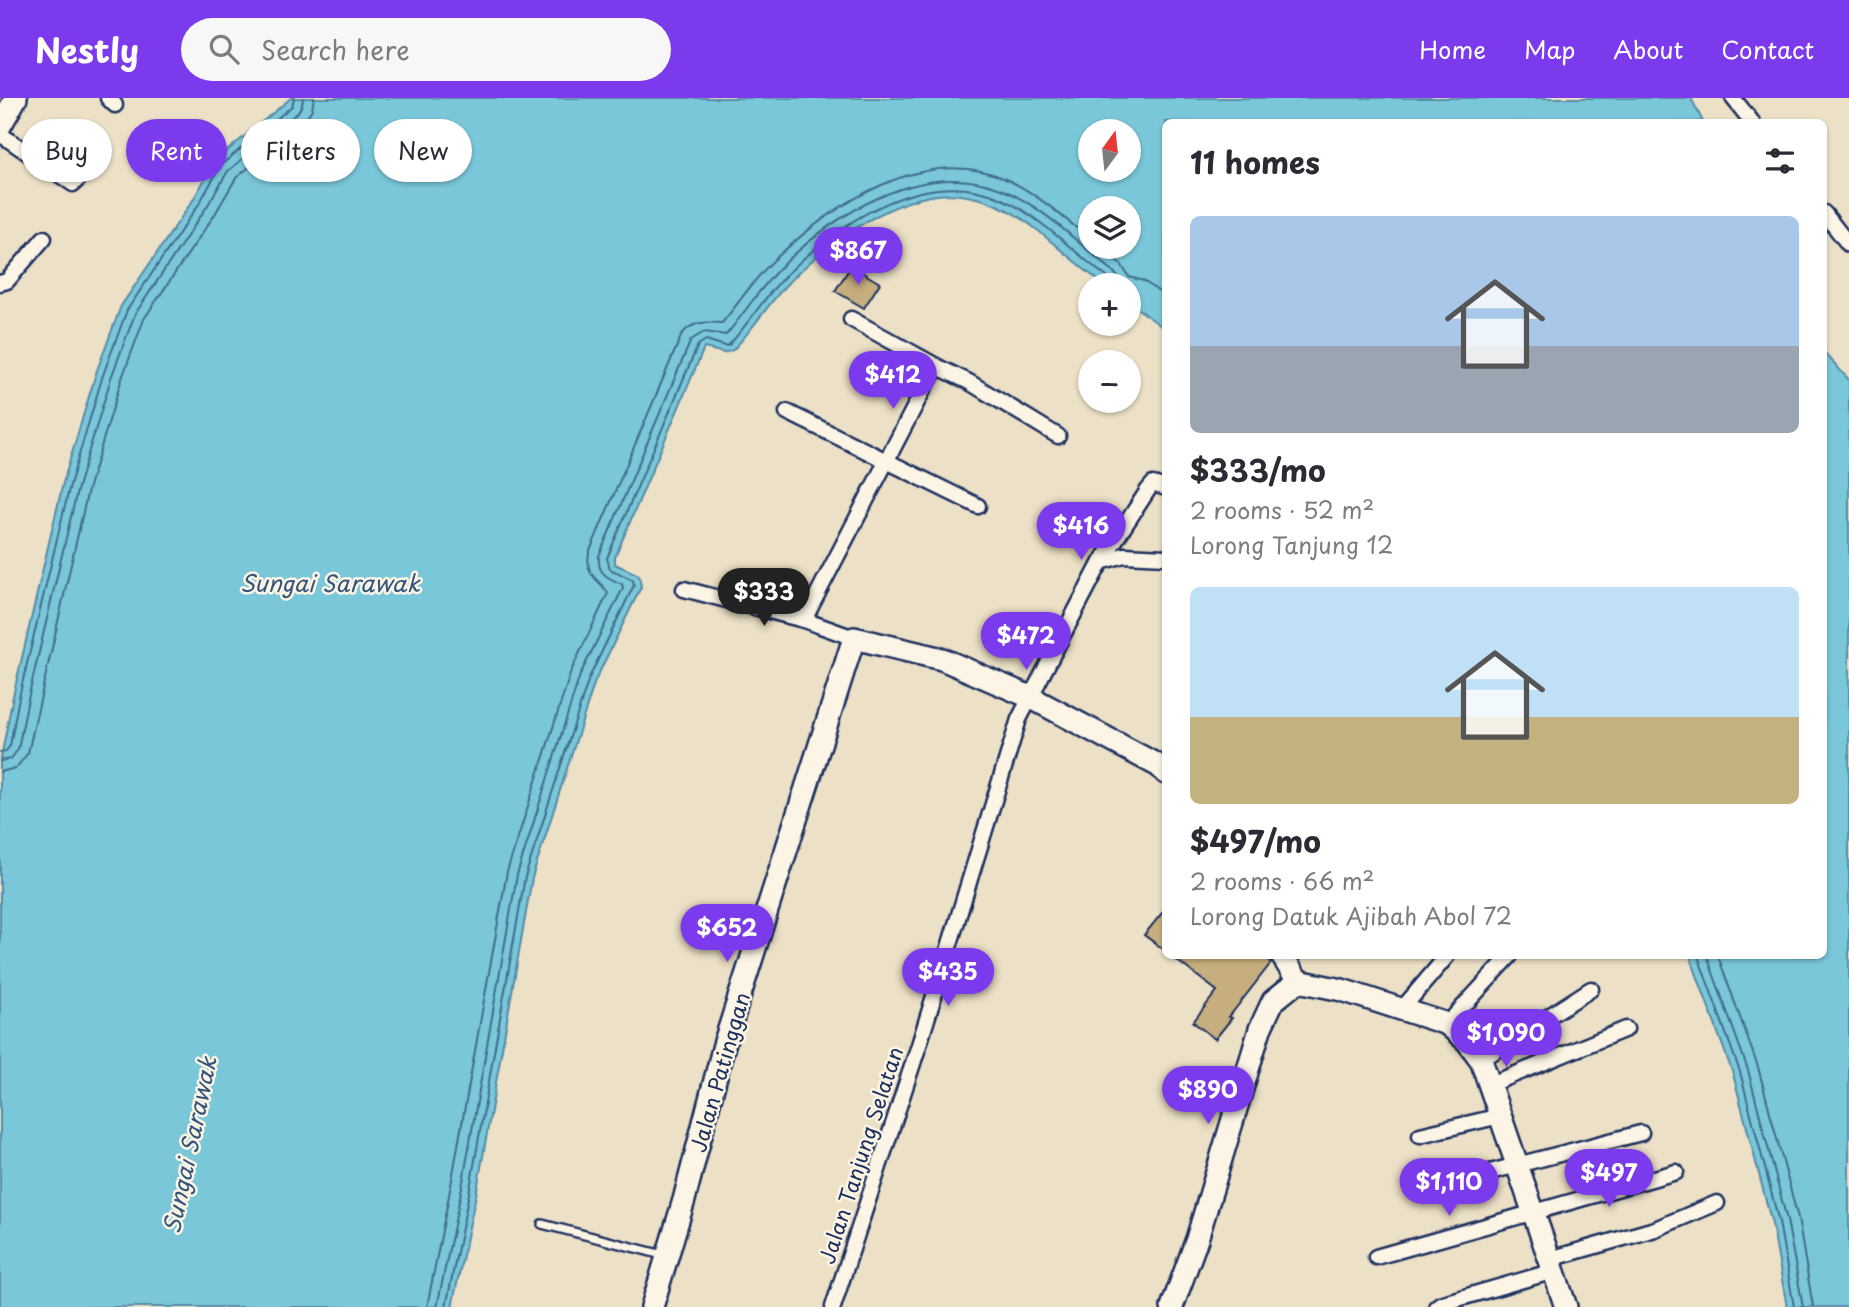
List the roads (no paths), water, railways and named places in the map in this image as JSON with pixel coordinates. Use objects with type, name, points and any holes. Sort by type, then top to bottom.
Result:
[{"type":"main road","points":[[0,126],[16,98]]},
{"type":"main road","points":[[854,638],[942,659],[1030,696],[1162,769]]},
{"type":"main road","name":"Jalan Patinggan","points":[[652,1307],[724,1045],[854,638]]},
{"type":"main road","points":[[1284,959],[1297,981],[1342,990],[1447,1024],[1467,1041],[1481,1060],[1552,1265],[1561,1306]]},
{"type":"main road","points":[[1172,1307],[1197,1239],[1260,1029],[1273,1001],[1297,981]]},
{"type":"street","points":[[1733,98],[1750,119]]},
{"type":"street","points":[[0,134],[21,148]]},
{"type":"street","points":[[1827,217],[1849,245]]},
{"type":"street","points":[[0,283],[7,281],[44,238]]},
{"type":"street","points":[[851,319],[970,382],[1058,436]]},
{"type":"street","points":[[804,620],[929,379],[938,367]]},
{"type":"street","points":[[787,412],[978,506]]},
{"type":"street","name":"Jalan Tanjung Selatan","points":[[833,1307],[919,1045],[1019,719],[1101,562],[1148,490],[1153,484],[1162,487]]},
{"type":"street","points":[[1101,562],[1124,555],[1162,558]]},
{"type":"street","points":[[684,589],[804,620],[854,638]]},
{"type":"street","points":[[1402,1009],[1444,959]]},
{"type":"street","points":[[1447,1024],[1507,959]]},
{"type":"street","points":[[1481,1060],[1591,989]]},
{"type":"street","points":[[1489,1086],[1626,1029]]},
{"type":"street","points":[[1420,1135],[1500,1116]]},
{"type":"street","points":[[1432,1187],[1641,1133]]},
{"type":"street","points":[[1376,1257],[1676,1172]]},
{"type":"street","points":[[1436,1307],[1655,1229],[1717,1203]]},
{"type":"lane","points":[[542,1224],[668,1256]]},
{"type":"water","name":"Sungai Sarawak","points":[[291,98],[1691,98],[1702,119],[1162,119],[1162,327],[1141,311],[1141,273],[1089,273],[1014,214],[990,202],[950,194],[917,199],[877,215],[839,239],[805,266],[733,350],[724,353],[704,348],[615,557],[615,564],[639,575],[641,587],[595,681],[532,878],[477,1190],[452,1307],[0,1307],[0,763],[63,483],[96,373],[121,306],[203,182],[227,182],[227,151],[241,139],[241,182],[360,182],[360,119],[266,119]]},
{"type":"water","points":[[1827,355],[1849,380],[1849,1307],[1787,1307],[1772,1224],[1733,1074],[1691,959],[1827,959]]}]
